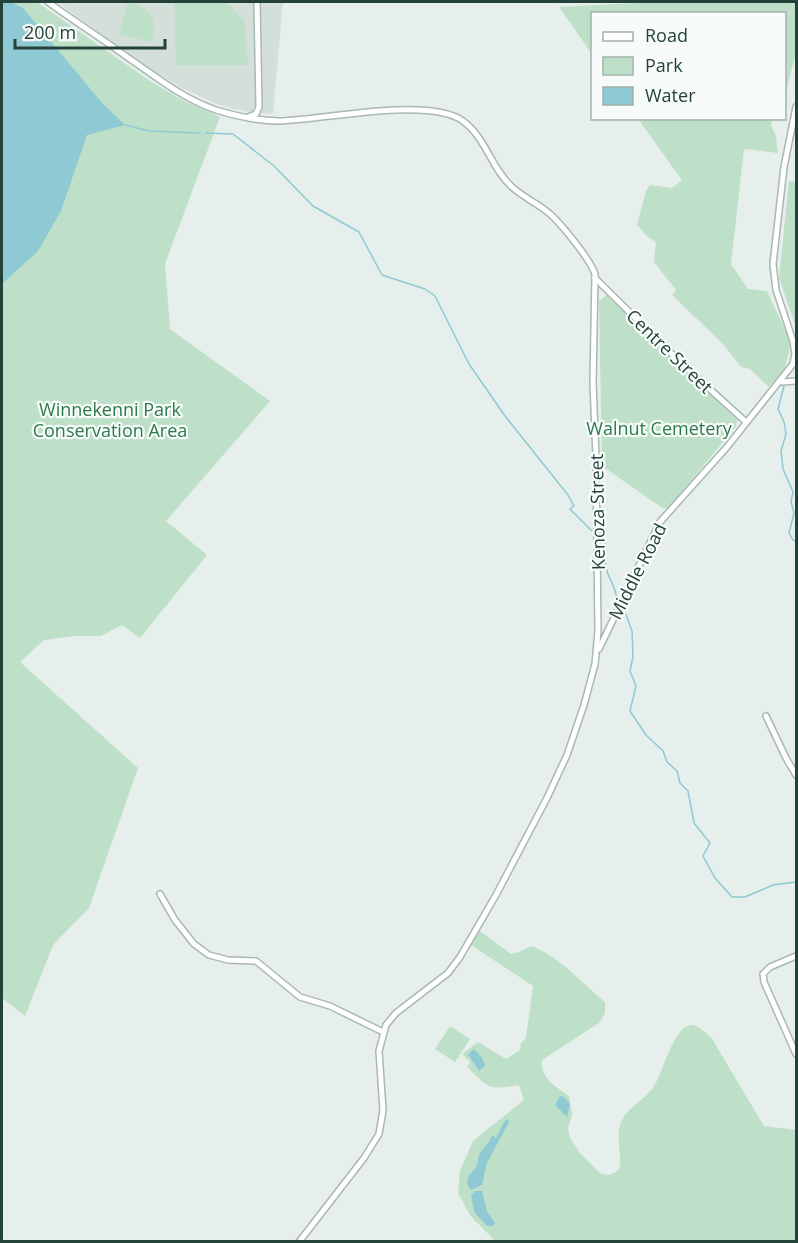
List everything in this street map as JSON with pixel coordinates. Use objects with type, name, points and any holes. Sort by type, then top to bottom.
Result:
[{"type":"street","name":"Kenoza Street","points":[[48,2],[174,89],[216,110],[247,117],[283,121],[417,110],[453,115],[477,135],[510,186],[555,218],[590,263],[595,278],[593,383],[598,631],[597,653],[587,695],[567,755],[492,904],[452,968],[396,1013],[383,1032]]},
{"type":"street","points":[[247,117],[256,114],[259,107],[257,2]]},
{"type":"street","name":"Middle Road","points":[[597,653],[660,522],[728,447],[796,360],[793,341],[776,291],[772,270],[784,167],[796,107]]},
{"type":"street","name":"Centre Street","points":[[595,278],[681,363],[746,422]]},
{"type":"street","points":[[780,382],[796,381]]},
{"type":"street","points":[[766,716],[796,775]]},
{"type":"street","points":[[160,894],[175,920],[194,944],[209,955],[228,960],[256,961],[300,997],[330,1006],[383,1032],[379,1050],[383,1110],[379,1134],[364,1158],[299,1242]]},
{"type":"street","points":[[796,956],[766,969],[763,977],[796,1054]]},
{"type":"shaded area","points":[[57,2],[283,2],[273,114],[234,109],[214,103],[180,87],[150,69]]},
{"type":"green space","name":"Winnekenni Park Conservation Area","points":[[2,2],[37,2],[150,81],[186,102],[220,117],[165,264],[170,329],[270,401],[166,521],[207,555],[140,638],[122,625],[101,636],[44,640],[20,662],[138,768],[89,908],[53,945],[25,1016],[2,998]]},
{"type":"green space","points":[[128,2],[136,4],[151,16],[154,27],[153,42],[119,35]]},
{"type":"green space","points":[[174,2],[226,2],[244,21],[248,65],[176,65]]},
{"type":"green space","points":[[654,2],[796,2],[796,52],[786,92],[786,12],[591,12],[591,53],[559,7]]},
{"type":"green space","points":[[639,120],[773,120],[771,125],[776,136],[778,153],[744,149],[731,264],[748,289],[767,291],[791,343],[785,368],[769,387],[750,369],[741,367],[723,344],[672,295],[676,290],[654,262],[656,242],[637,225],[646,191],[650,185],[672,188],[682,180]]},
{"type":"green space","points":[[789,181],[796,182],[796,327],[779,278]]},
{"type":"green space","name":"Walnut Cemetery","points":[[607,295],[737,420],[736,426],[668,509],[661,507],[602,466],[599,301]]},
{"type":"green space","points":[[480,931],[511,954],[531,946],[551,956],[605,1002],[605,1013],[599,1023],[542,1060],[546,1077],[569,1096],[572,1115],[568,1128],[570,1138],[580,1153],[601,1174],[610,1175],[619,1170],[619,1132],[622,1120],[654,1086],[674,1040],[680,1032],[686,1027],[695,1026],[711,1037],[764,1126],[796,1130],[796,1241],[495,1241],[470,1215],[458,1193],[460,1171],[473,1141],[524,1100],[519,1085],[495,1087],[485,1084],[467,1067],[470,1062],[462,1054],[478,1042],[506,1059],[520,1050],[521,1043],[526,1038],[533,986],[471,945]]},
{"type":"green space","points":[[450,1026],[470,1039],[455,1062],[435,1049]]},
{"type":"water","points":[[2,2],[11,2],[23,8],[102,103],[125,125],[87,135],[61,211],[38,251],[2,284]]},
{"type":"water","points":[[474,1049],[485,1066],[479,1071],[468,1054]]},
{"type":"water","points":[[560,1096],[570,1104],[567,1117],[555,1105]]},
{"type":"water","points":[[508,1119],[509,1122],[487,1163],[482,1185],[471,1190],[467,1183],[477,1165],[479,1155],[492,1135],[496,1138]]},
{"type":"water","points":[[475,1191],[482,1191],[487,1211],[495,1223],[493,1226],[487,1226],[475,1213],[471,1196]]},
{"type":"waterway","points":[[125,125],[149,131],[200,133]]},
{"type":"waterway","points":[[206,133],[233,134],[274,166],[313,206],[359,232],[382,275],[425,289],[435,296],[469,364],[505,416],[568,495],[574,506],[570,509],[592,531]]},
{"type":"waterway","points":[[784,386],[778,409],[786,434],[781,451],[783,469],[793,492],[791,502],[794,513],[789,533],[796,541]]},
{"type":"waterway","points":[[602,534],[606,547],[606,568],[617,600]]},
{"type":"waterway","points":[[624,609],[632,631],[633,657],[630,671],[636,686],[630,711],[646,735],[663,751],[667,762],[677,771],[680,783],[688,791],[694,823],[710,843],[703,856],[715,878],[732,897],[745,897],[773,885],[796,882]]}]
